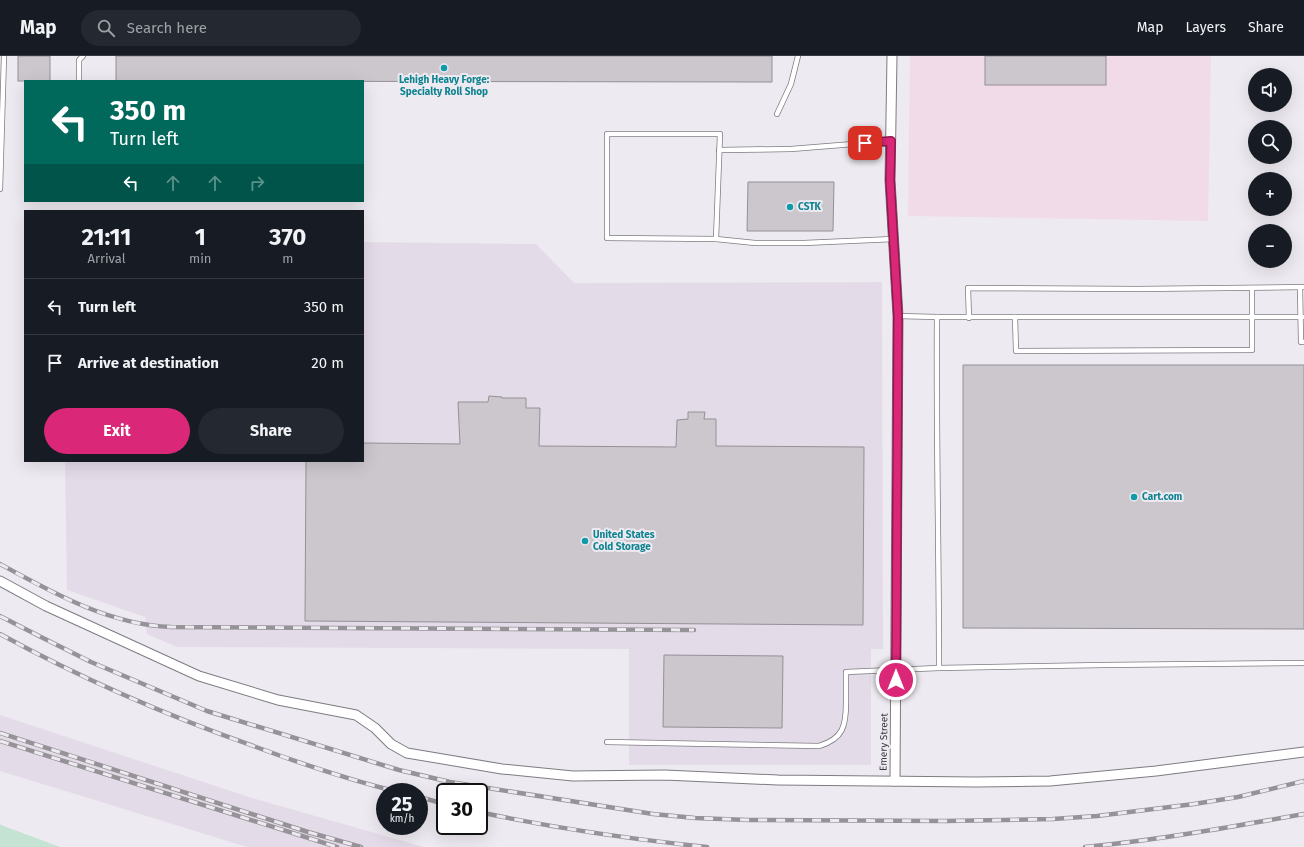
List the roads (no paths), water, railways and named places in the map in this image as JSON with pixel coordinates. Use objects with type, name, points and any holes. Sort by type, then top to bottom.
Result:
[{"type":"street","name":"Emery Street","points":[[892,56],[890,180],[898,316],[895,780]]},
{"type":"street","points":[[0,581],[46,606],[199,676],[278,700],[356,715],[375,728],[391,744],[407,753],[502,769],[573,776],[665,775],[778,780],[976,782],[1050,781],[1156,771],[1304,752]]},
{"type":"lane","points":[[0,189],[4,56]]},
{"type":"lane","points":[[79,80],[79,60],[83,56]]},
{"type":"lane","points":[[777,114],[791,84],[798,56]]},
{"type":"lane","points":[[716,239],[720,134],[607,134],[607,238],[716,239],[755,243],[804,243],[894,239]]},
{"type":"lane","points":[[719,150],[791,149],[891,141]]},
{"type":"lane","points":[[969,318],[968,288],[1137,289],[1302,287],[1301,342],[1304,342]]},
{"type":"lane","points":[[1015,317],[1016,351],[1252,350],[1252,288]]},
{"type":"lane","points":[[898,316],[969,318],[1302,317]]},
{"type":"lane","points":[[937,317],[936,395],[939,552],[939,668]]},
{"type":"lane","points":[[607,742],[819,746],[830,743],[838,736],[844,727],[846,718],[846,672],[939,668],[1304,663]]},
{"type":"railway","points":[[0,564],[40,586],[82,606],[104,614],[148,625],[171,627],[694,630]]},
{"type":"railway","points":[[0,616],[91,662],[207,711],[399,770],[450,782],[653,814],[695,818],[748,820],[946,821],[1053,819],[1097,816],[1194,804],[1238,797],[1304,781]]},
{"type":"railway","points":[[0,634],[31,651],[126,696],[190,723],[308,766],[376,786]]},
{"type":"railway","points":[[0,733],[308,832],[361,847]]},
{"type":"railway","points":[[0,741],[337,847]]},
{"type":"railway","points":[[428,799],[436,802]]},
{"type":"railway","points":[[488,814],[592,832],[707,847]]},
{"type":"railway","points":[[1085,847],[1167,837],[1304,814]]},
{"type":"place","name":"Lehigh Heavy Forge: Specialty Roll Shop","points":[[444,68]]},
{"type":"place","name":"CSTK","points":[[790,207]]},
{"type":"place","name":"Cart.com","points":[[1134,497]]},
{"type":"place","name":"United States Cold Storage","points":[[585,541]]}]
